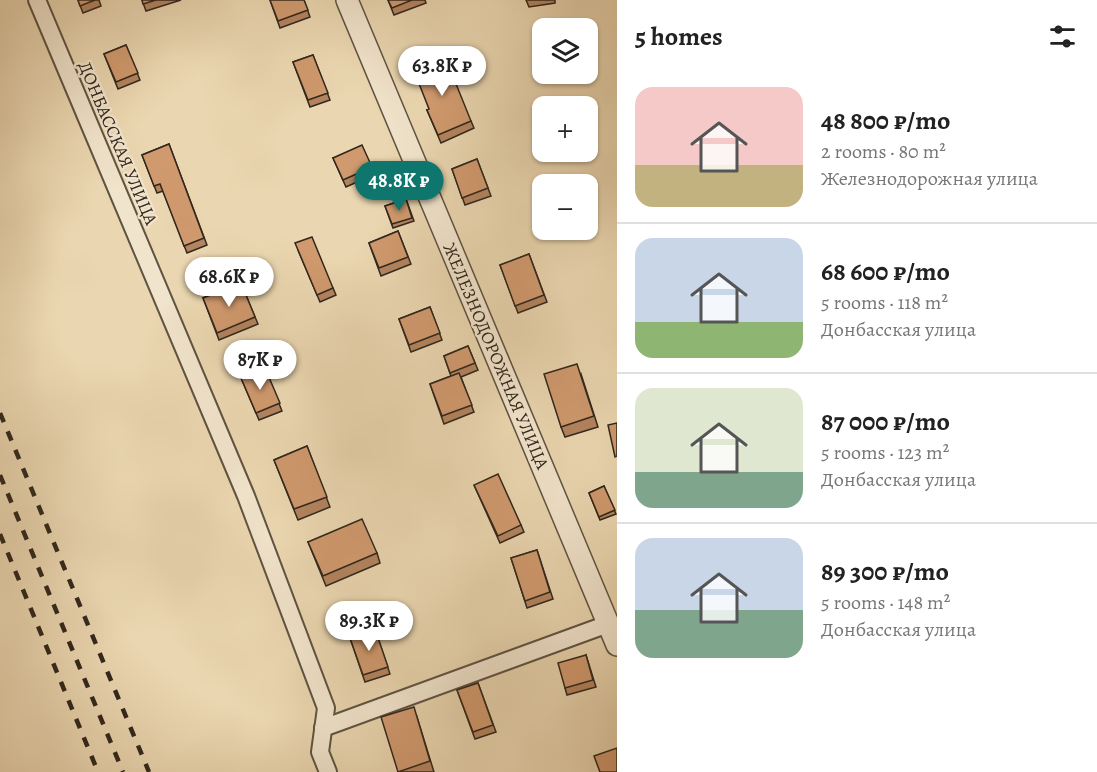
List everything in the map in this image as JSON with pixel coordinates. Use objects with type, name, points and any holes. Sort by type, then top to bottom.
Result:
[{"type":"street","name":"ДОНБАССКАЯ УЛИЦА","points":[[37,0],[246,496],[326,708],[320,752],[328,772]]},
{"type":"street","name":"ЖЕЛЕЗНОДОРОЖНАЯ УЛИЦА","points":[[346,0],[617,645]]},
{"type":"street","points":[[323,728],[608,624]]},
{"type":"building","points":[[78,0],[95,0],[80,6]]},
{"type":"building","points":[[142,0],[156,0],[143,4]]},
{"type":"building","points":[[270,0],[304,0],[308,10],[278,21]]},
{"type":"building","points":[[388,0],[412,0],[392,8]]},
{"type":"building","points":[[126,45],[138,73],[116,82],[104,54]]},
{"type":"building","points":[[313,55],[328,93],[308,100],[293,62]]},
{"type":"building","points":[[446,59],[471,121],[438,135],[414,71]]},
{"type":"building","points":[[169,144],[204,238],[184,246],[160,184],[154,186],[142,155]]},
{"type":"building","points":[[362,145],[372,167],[343,180],[333,158]]},
{"type":"building","points":[[477,159],[488,188],[462,198],[452,169]]},
{"type":"building","points":[[406,199],[412,218],[392,224],[385,206]]},
{"type":"building","points":[[398,231],[408,257],[379,268],[369,243]]},
{"type":"building","points":[[312,237],[333,288],[317,295],[295,243]]},
{"type":"building","points":[[529,254],[544,295],[515,306],[500,265]]},
{"type":"building","points":[[241,283],[255,317],[217,333],[203,298]]},
{"type":"building","points":[[430,307],[440,333],[409,345],[399,319]]},
{"type":"building","points":[[468,346],[475,363],[450,373],[444,356]]},
{"type":"building","points":[[577,364],[594,416],[561,427],[544,374]]},
{"type":"building","points":[[265,368],[280,403],[256,413],[241,378]]},
{"type":"building","points":[[459,373],[472,405],[442,416],[430,384]]},
{"type":"building","points":[[617,423],[617,456],[615,457],[608,425]]},
{"type":"building","points":[[307,446],[327,497],[294,509],[274,460]]},
{"type":"building","points":[[498,474],[521,525],[498,536],[474,485]]},
{"type":"building","points":[[604,486],[615,510],[599,517],[589,493]]},
{"type":"building","points":[[362,519],[377,553],[323,576],[308,542]]},
{"type":"building","points":[[537,550],[550,592],[525,601],[511,558]]},
{"type":"building","points":[[375,629],[388,667],[363,675],[350,638]]},
{"type":"building","points":[[586,655],[593,680],[565,688],[558,663]]},
{"type":"building","points":[[478,683],[493,725],[473,732],[457,690]]},
{"type":"building","points":[[414,707],[430,761],[398,772],[381,717]]},
{"type":"building","points":[[617,748],[617,772],[600,772],[594,756]]},
{"type":"railway","points":[[0,413],[149,772]]},
{"type":"railway","points":[[0,475],[123,772]]},
{"type":"railway","points":[[0,534],[98,772]]}]
